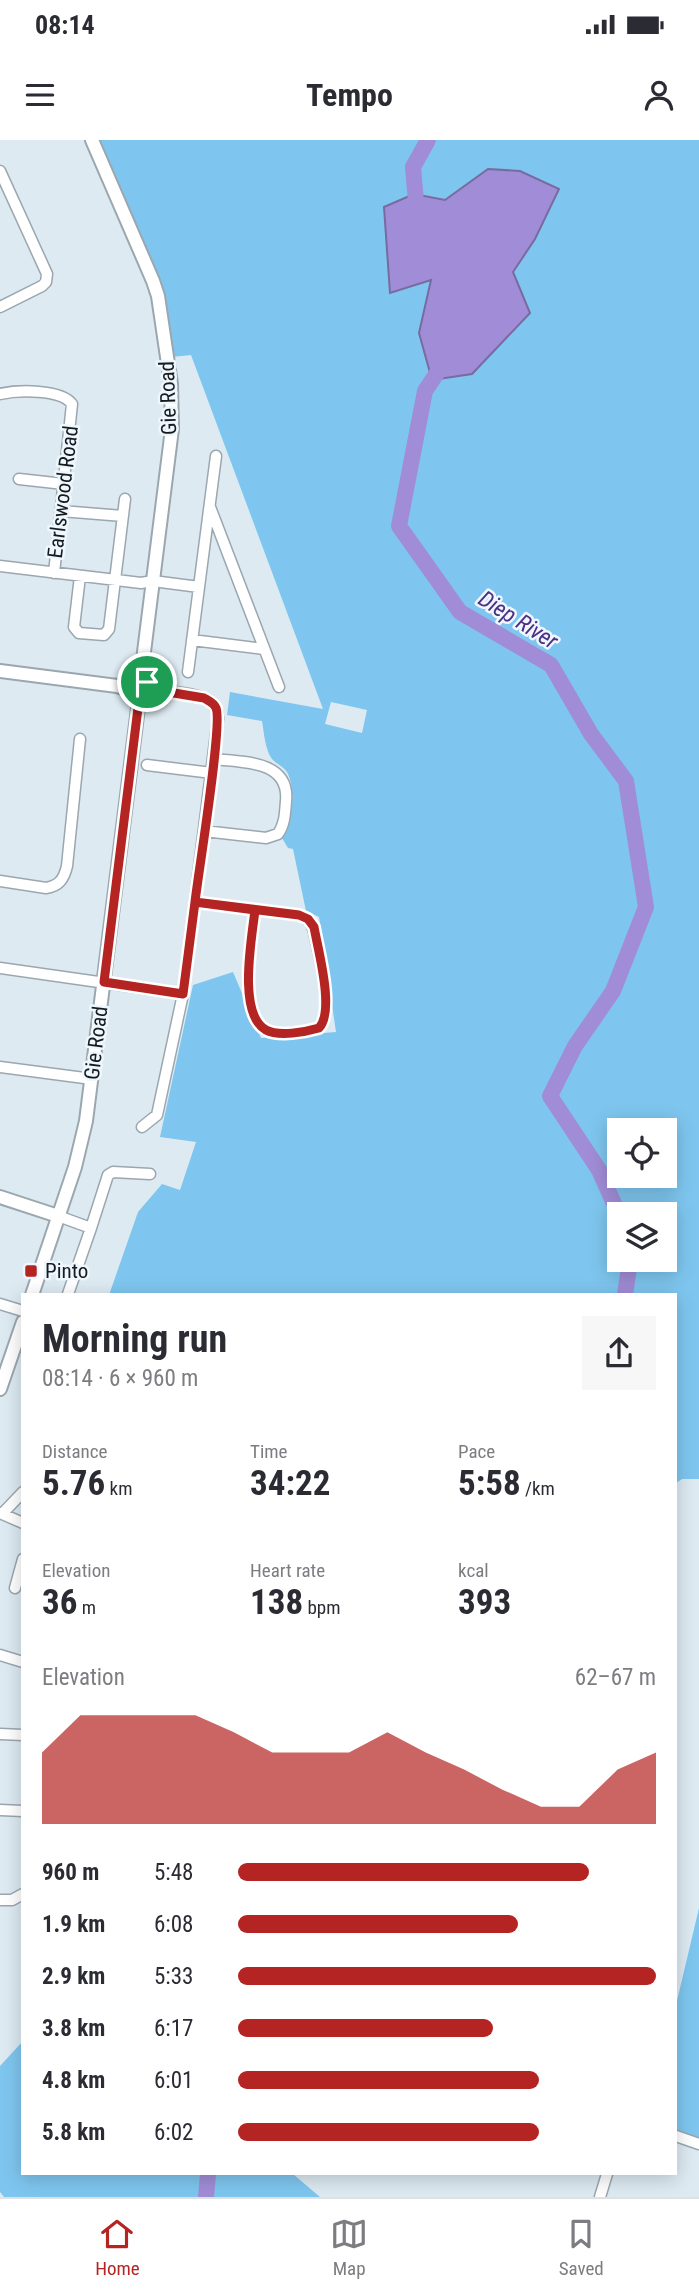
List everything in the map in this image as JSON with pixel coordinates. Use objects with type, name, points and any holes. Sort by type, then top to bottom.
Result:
[{"type":"street","name":"Gie Road","points":[[33,1293],[82,1140],[92,1079],[142,687],[149,584],[172,429],[171,384],[158,296],[92,140]]},
{"type":"street","points":[[0,171],[47,274],[42,286],[0,307]]},
{"type":"street","name":"Earlswood Road","points":[[0,394],[16,391],[60,395],[72,404],[54,573]]},
{"type":"street","points":[[188,672],[216,456]]},
{"type":"street","points":[[19,480],[64,484]]},
{"type":"street","points":[[80,576],[74,627],[79,633],[104,635],[107,633],[125,499]]},
{"type":"street","points":[[210,507],[278,685],[264,687]]},
{"type":"street","points":[[61,511],[123,516]]},
{"type":"street","points":[[206,535],[215,531],[225,541]]},
{"type":"street","name":"Earlswood Road","points":[[0,566],[199,590]]},
{"type":"street","points":[[192,640],[264,649]]},
{"type":"street","points":[[0,671],[142,687],[204,698],[214,705],[218,718],[214,759],[183,994],[157,1115],[142,1127]]},
{"type":"street","points":[[0,881],[46,888],[53,887],[62,878],[66,866],[80,739]]},
{"type":"street","points":[[204,831],[272,837],[282,828],[284,821],[287,796],[277,774],[262,765],[214,759]]},
{"type":"street","points":[[147,765],[212,774]]},
{"type":"street","points":[[195,902],[302,916],[312,924],[326,1005],[325,1019],[319,1028],[277,1033],[265,1030],[257,1021],[247,989],[255,910]]},
{"type":"street","points":[[0,968],[183,994]]},
{"type":"street","points":[[0,1067],[92,1079]]},
{"type":"street","points":[[68,1293],[108,1175],[113,1172],[150,1174]]},
{"type":"street","points":[[0,1197],[91,1228]]},
{"type":"street","points":[[0,1304],[21,1310]]},
{"type":"street","points":[[0,1390],[21,1328]]},
{"type":"street","points":[[21,1494],[1,1514],[21,1522]]},
{"type":"street","points":[[15,1588],[21,1566]]},
{"type":"street","points":[[0,1655],[21,1661]]},
{"type":"street","points":[[0,1734],[21,1735]]},
{"type":"street","points":[[0,1810],[21,1811]]},
{"type":"street","points":[[0,1900],[12,1900],[21,1895]]},
{"type":"street","points":[[677,2136],[699,2144]]},
{"type":"street","points":[[600,2197],[607,2175]]},
{"type":"shaded area","points":[[96,140],[699,140],[699,1479],[682,1479],[677,1482],[677,1293],[110,1293],[138,1212],[162,1184],[180,1190],[196,1142],[160,1137],[193,985],[233,972],[261,1038],[336,1032],[319,917],[306,911],[293,849],[288,848],[282,838],[292,807],[292,789],[287,772],[270,755],[262,721],[227,715],[230,692],[323,709],[191,355],[172,357],[160,286]],"holes":[[[488,169],[558,189],[535,239],[513,272],[530,313],[511,331],[419,332],[431,280],[414,194],[445,200]],[[331,702],[367,710],[362,733],[325,724]]]},
{"type":"shaded area","points":[[488,169],[520,171],[559,189],[535,239],[513,272],[530,313],[472,374],[432,380],[419,333],[431,280],[390,293],[384,207],[414,194],[445,200]]},
{"type":"shaded area","points":[[699,1908],[699,2139],[677,2131],[677,2001]]},
{"type":"shaded area","points":[[21,2043],[21,2175],[294,2175],[320,2197],[4,2197],[0,2192],[0,2066]]},
{"type":"waterway","name":"Diep River","points":[[417,214],[413,167],[428,140]]},
{"type":"waterway","name":"Diep River","points":[[443,364],[425,391],[399,526],[460,612],[551,665],[591,734],[626,781],[646,907],[613,991],[575,1046],[550,1096],[599,1170],[613,1202]]},
{"type":"waterway","name":"Diep River","points":[[625,1293],[628,1272]]},
{"type":"waterway","name":"Diep River","points":[[206,2197],[208,2175]]},
{"type":"place","name":"Pinto","points":[[31,1271]]},
{"type":"route","points":[[147,682],[148,690],[139,700],[104,982],[183,994],[195,902],[255,910],[247,989],[257,1021],[265,1030],[277,1033],[319,1028],[325,1019],[326,1005],[314,927],[310,921],[299,915],[195,902],[214,759],[217,709],[204,698],[156,690],[147,682]]}]
